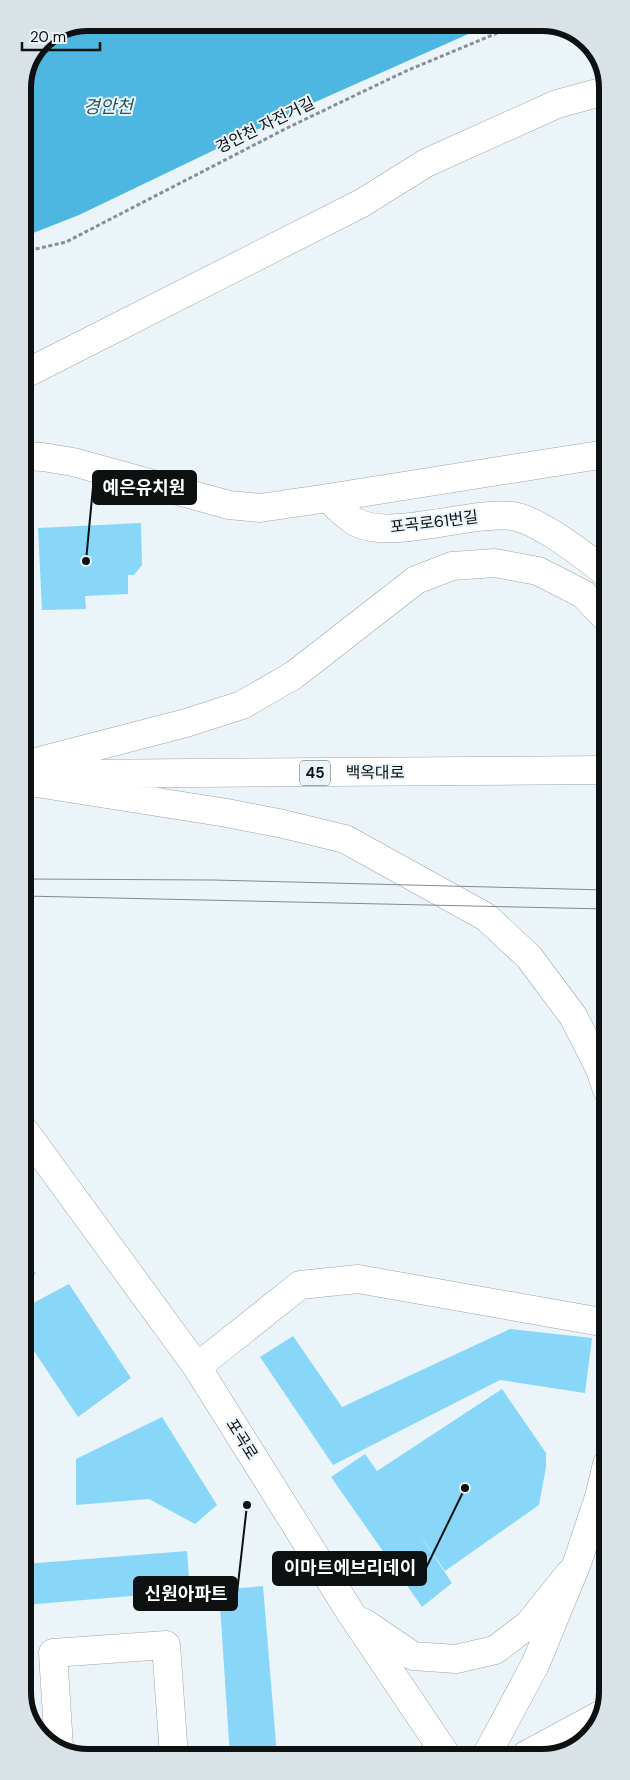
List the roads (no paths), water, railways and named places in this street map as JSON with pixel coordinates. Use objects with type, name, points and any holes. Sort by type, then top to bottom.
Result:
[{"type":"street","points":[[31,371],[362,203],[426,163],[557,104],[599,93]]},
{"type":"street","points":[[31,456],[73,462],[229,506],[260,508],[599,455]]},
{"type":"street","name":"포곡로61번길","points":[[328,498],[354,522],[376,528],[404,528],[481,516],[513,516],[535,524],[580,552],[599,567]]},
{"type":"street","points":[[31,764],[186,723],[242,705],[294,675],[416,580],[452,566],[495,563],[538,571],[583,594],[599,611]]},
{"type":"street","name":"백옥대로","points":[[31,775],[599,770]]},
{"type":"street","points":[[31,782],[226,813],[345,839],[486,918],[528,957],[573,1016],[599,1067]]},
{"type":"street","name":"포곡로","points":[[31,1148],[197,1367],[352,1615],[442,1749]]},
{"type":"street","points":[[197,1367],[300,1285],[358,1279],[599,1322]]},
{"type":"street","points":[[490,1749],[535,1666],[577,1564],[599,1496]]},
{"type":"street","points":[[352,1615],[413,1656],[456,1659],[495,1650],[529,1624],[577,1564]]},
{"type":"street","points":[[58,1740],[53,1653],[166,1645],[173,1749]]},
{"type":"street","points":[[537,1749],[591,1720]]},
{"type":"water","name":"경안천","points":[[88,31],[475,31],[304,107],[79,215],[31,234],[32,77],[41,56],[56,41],[66,36]]},
{"type":"tram line","points":[[31,879],[213,880],[599,890]]},
{"type":"tram line","points":[[31,896],[599,909]]},
{"type":"place","name":"예은유치원","points":[[86,561]]},
{"type":"place","name":"이마트에브리데이","points":[[465,1488]]},
{"type":"place","name":"신원아파트","points":[[247,1505]]}]
